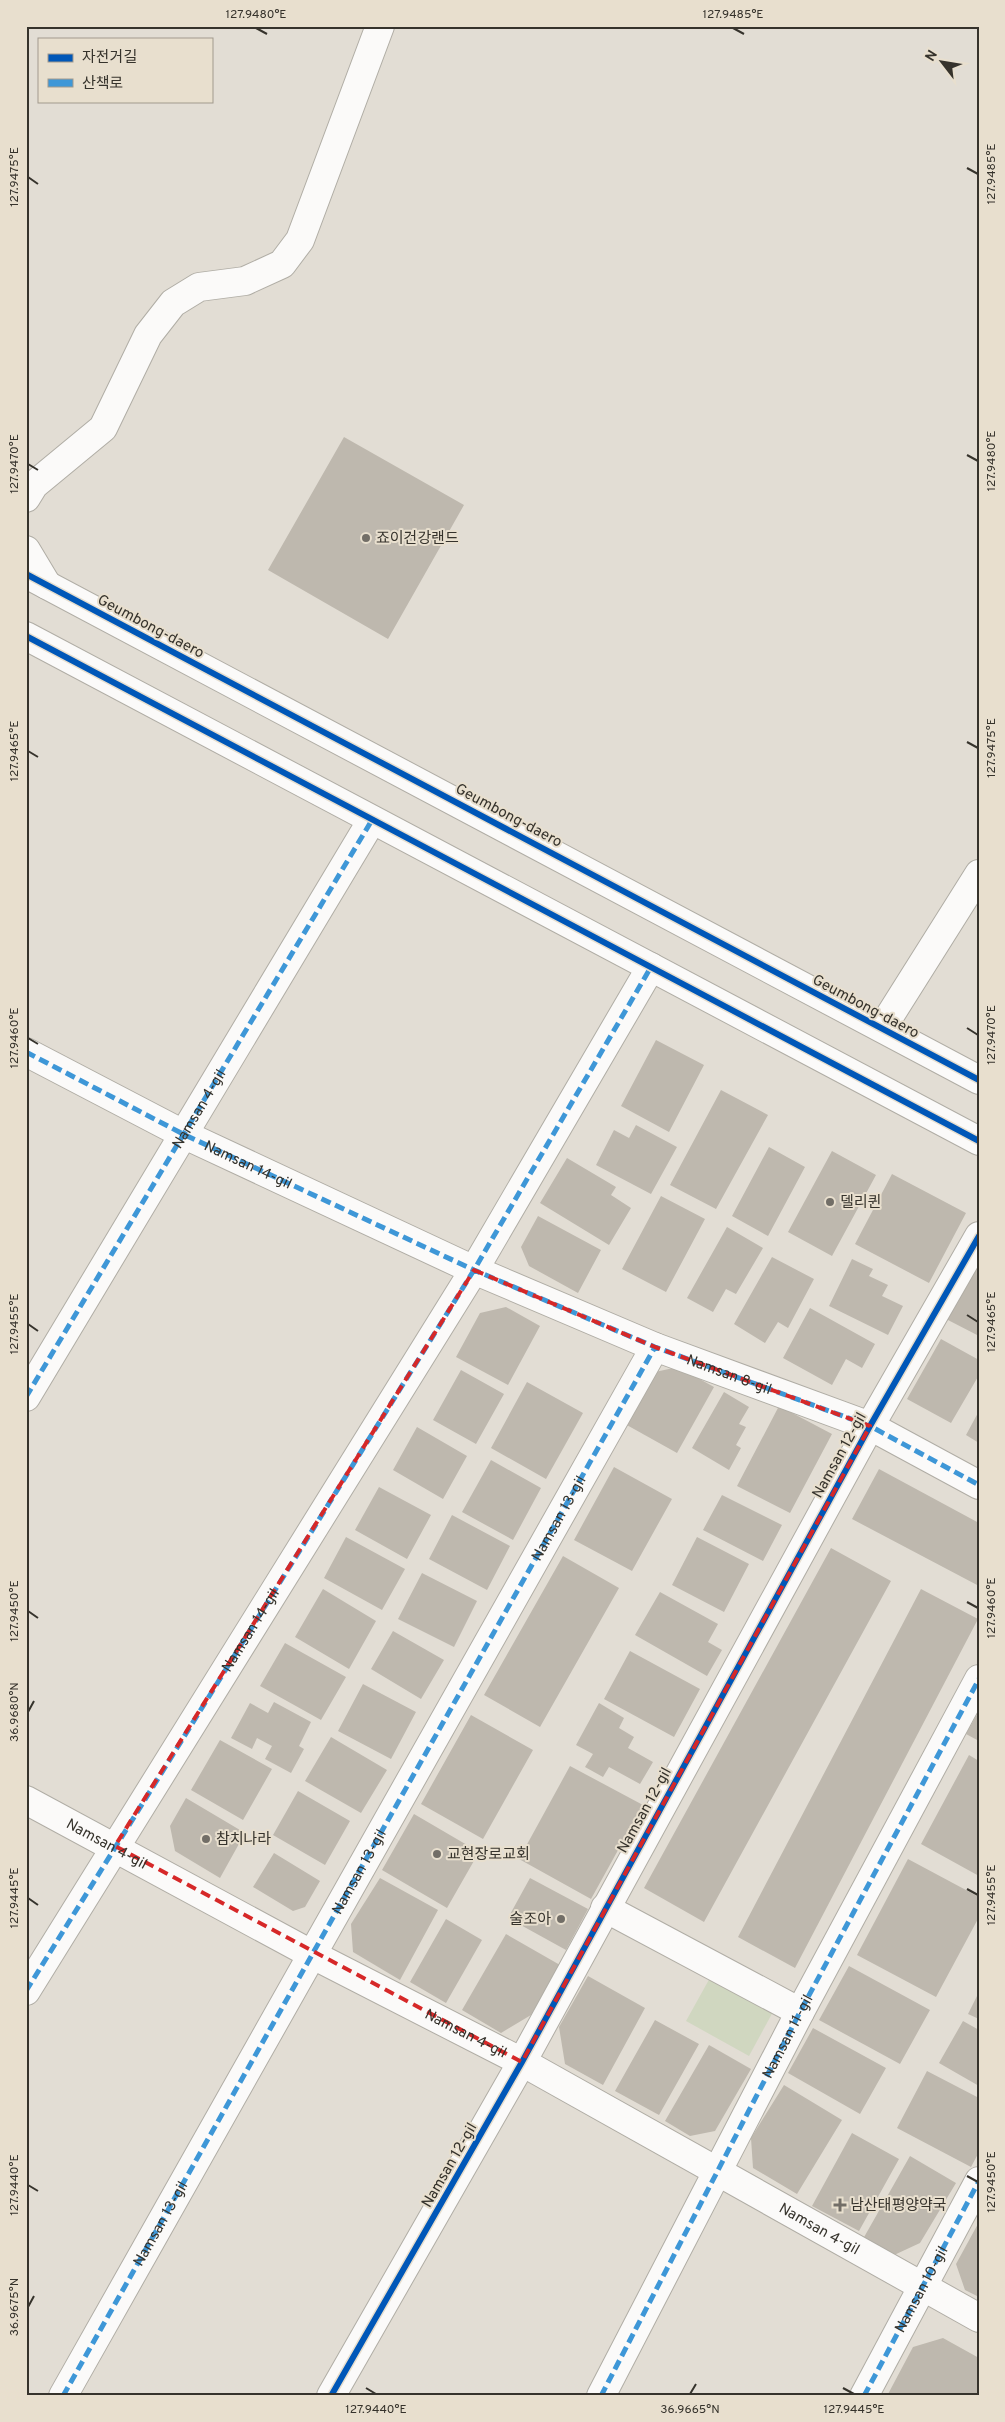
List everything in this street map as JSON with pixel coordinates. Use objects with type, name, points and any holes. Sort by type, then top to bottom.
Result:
[{"type":"street","points":[[26,498],[34,485],[103,428],[148,335],[173,303],[199,287],[245,280],[282,264],[300,240],[380,26]]},
{"type":"street","points":[[26,550],[37,579]]},
{"type":"street","name":"Geumbong-daero","points":[[37,579],[979,1080]]},
{"type":"street","points":[[33,645],[372,820],[979,1141]]},
{"type":"street","name":"Namsan 4-gil","points":[[26,1397],[185,1135],[372,820]]},
{"type":"street","points":[[882,1028],[979,874]]},
{"type":"street","name":"Namsan 14-gil","points":[[26,1991],[474,1270],[651,967]]},
{"type":"street","name":"Namsan 14-gil","points":[[26,1052],[185,1135],[474,1270]]},
{"type":"street","name":"Namsan 12-gil","points":[[331,2396],[522,2062],[870,1426],[979,1236]]},
{"type":"street","name":"Namsan 8-gil","points":[[474,1270],[655,1347],[870,1426],[979,1485]]},
{"type":"street","name":"Namsan 13-gil","points":[[63,2396],[655,1347]]},
{"type":"street","name":"Namsan 11-gil","points":[[601,2396],[800,2012],[979,1679]]},
{"type":"street","name":"Namsan 4-gil","points":[[26,1800],[115,1846],[313,1954],[522,2062],[716,2172],[924,2285],[979,2318]]},
{"type":"street","points":[[605,1908],[800,2012]]},
{"type":"street","name":"Namsan 10-gil","points":[[864,2396],[979,2181]]},
{"type":"highlighted area","points":[[474,1270],[655,1347],[870,1426],[522,2062],[115,1846]]},
{"type":"green space","points":[[711,1976],[774,2010],[749,2056],[686,2021]]},
{"type":"building","name":"죠이건강랜드","points":[[344,437],[464,505],[388,639],[268,570]]},
{"type":"building","points":[[656,1040],[704,1065],[669,1132],[621,1106]]},
{"type":"building","points":[[721,1090],[768,1115],[716,1209],[670,1185]]},
{"type":"building","points":[[636,1125],[677,1147],[651,1194],[596,1165],[614,1130],[629,1138]]},
{"type":"building","points":[[769,1147],[805,1167],[768,1236],[732,1216]]},
{"type":"building","points":[[832,1151],[876,1175],[832,1256],[788,1232]]},
{"type":"building","points":[[567,1158],[616,1187],[611,1195],[631,1208],[609,1245],[540,1203]]},
{"type":"building","points":[[892,1174],[966,1213],[929,1283],[855,1244]]},
{"type":"building","points":[[661,1196],[705,1219],[666,1292],[622,1269]]},
{"type":"building","points":[[538,1216],[601,1250],[578,1293],[529,1266],[521,1247]]},
{"type":"building","points":[[727,1227],[763,1248],[736,1294],[726,1289],[713,1312],[687,1298]]},
{"type":"building","points":[[979,1256],[979,1336],[946,1319]]},
{"type":"building","points":[[772,1257],[814,1279],[788,1328],[778,1322],[765,1343],[734,1324]]},
{"type":"building","points":[[852,1259],[873,1269],[869,1276],[888,1285],[882,1296],[903,1306],[888,1335],[829,1306]]},
{"type":"building","points":[[506,1307],[540,1326],[508,1385],[456,1357],[480,1313]]},
{"type":"building","points":[[810,1308],[875,1344],[862,1368],[846,1359],[832,1385],[783,1358]]},
{"type":"building","points":[[941,1339],[979,1360],[979,1375],[951,1423],[907,1399]]},
{"type":"building","points":[[678,1367],[714,1387],[677,1453],[625,1424],[655,1372]]},
{"type":"building","points":[[461,1370],[504,1394],[476,1444],[433,1420]]},
{"type":"building","points":[[527,1382],[583,1413],[546,1479],[491,1448]]},
{"type":"building","points":[[724,1392],[749,1407],[739,1424],[746,1427],[736,1445],[741,1448],[729,1470],[692,1448]]},
{"type":"building","points":[[779,1406],[832,1434],[790,1513],[737,1486]]},
{"type":"building","points":[[979,1411],[979,1443],[966,1435]]},
{"type":"building","points":[[417,1427],[467,1456],[443,1499],[393,1470]]},
{"type":"building","points":[[491,1460],[541,1488],[513,1540],[462,1512]]},
{"type":"building","points":[[614,1467],[672,1499],[632,1571],[574,1540]]},
{"type":"building","points":[[879,1469],[979,1523],[979,1586],[852,1519]]},
{"type":"building","points":[[379,1487],[431,1515],[407,1559],[355,1530]]},
{"type":"building","points":[[722,1495],[782,1525],[763,1561],[703,1530]]},
{"type":"building","points":[[452,1515],[510,1546],[487,1590],[429,1559]]},
{"type":"building","points":[[346,1537],[405,1569],[382,1610],[324,1578]]},
{"type":"building","points":[[697,1537],[749,1564],[724,1612],[672,1585]]},
{"type":"building","points":[[831,1548],[891,1581],[704,1922],[644,1888]]},
{"type":"building","points":[[563,1556],[619,1588],[540,1727],[484,1695]]},
{"type":"building","points":[[422,1573],[477,1601],[454,1647],[398,1619]]},
{"type":"building","points":[[323,1589],[376,1621],[349,1669],[295,1637]]},
{"type":"building","points":[[921,1589],[978,1619],[795,1968],[738,1937]]},
{"type":"building","points":[[660,1592],[718,1624],[708,1642],[722,1650],[707,1676],[635,1635]]},
{"type":"building","points":[[393,1631],[444,1660],[421,1699],[371,1669]]},
{"type":"building","points":[[285,1643],[346,1677],[321,1720],[260,1686]]},
{"type":"building","points":[[630,1651],[700,1689],[674,1737],[604,1699]]},
{"type":"building","points":[[363,1684],[416,1712],[391,1759],[338,1731]]},
{"type":"building","points":[[274,1702],[311,1722],[299,1746],[304,1749],[291,1773],[265,1759],[272,1746],[257,1738],[252,1749],[231,1738],[250,1703],[268,1713]]},
{"type":"building","points":[[599,1703],[624,1718],[619,1728],[634,1737],[628,1748],[653,1762],[640,1784],[609,1767],[603,1777],[585,1767],[593,1754],[576,1745]]},
{"type":"building","points":[[979,1711],[979,1741],[966,1734]]},
{"type":"building","points":[[471,1715],[533,1750],[483,1839],[421,1804]]},
{"type":"building","points":[[331,1737],[387,1770],[361,1813],[305,1781]]},
{"type":"building","points":[[220,1740],[272,1769],[243,1820],[191,1790]]},
{"type":"building","points":[[969,1755],[979,1761],[979,1876],[921,1844]]},
{"type":"building","points":[[570,1766],[643,1805],[591,1899],[519,1859]]},
{"type":"building","points":[[298,1791],[350,1821],[325,1865],[273,1835]]},
{"type":"building","points":[[186,1798],[245,1833],[220,1878],[175,1851],[170,1826]]},
{"type":"building","points":[[414,1814],[479,1852],[447,1908],[382,1870]]},
{"type":"building","points":[[274,1853],[320,1881],[305,1907],[293,1911],[253,1887]]},
{"type":"building","points":[[908,1859],[979,1897],[979,1917],[936,1997],[857,1955]]},
{"type":"building","points":[[380,1878],[438,1910],[400,1980],[353,1952],[351,1924]]},
{"type":"building","points":[[530,1878],[588,1909],[566,1950],[508,1918]]},
{"type":"building","points":[[446,1919],[482,1940],[446,2003],[410,1982]]},
{"type":"building","points":[[506,1934],[560,1965],[531,2015],[501,2033],[462,2010]]},
{"type":"building","points":[[849,1966],[930,2010],[900,2064],[819,2020]]},
{"type":"building","points":[[588,1976],[645,2008],[603,2085],[565,2064],[559,2027]]},
{"type":"building","points":[[979,1992],[979,2019],[968,2014]]},
{"type":"building","points":[[655,2020],[699,2044],[659,2115],[615,2091]]},
{"type":"building","points":[[963,2021],[979,2030],[979,2086],[939,2063]]},
{"type":"building","points":[[813,2028],[886,2068],[860,2114],[788,2073]]},
{"type":"building","points":[[709,2045],[751,2069],[715,2131],[690,2136],[665,2121]]},
{"type":"building","points":[[927,2071],[979,2098],[979,2152],[971,2167],[897,2128]]},
{"type":"building","points":[[784,2085],[842,2120],[797,2194],[753,2168],[751,2138]]},
{"type":"building","points":[[852,2133],[899,2159],[859,2231],[812,2206]]},
{"type":"building","points":[[910,2156],[956,2183],[920,2243],[892,2256],[863,2239]]},
{"type":"building","points":[[979,2222],[979,2297],[965,2290],[956,2264]]},
{"type":"building","points":[[943,2338],[979,2358],[979,2396],[887,2396],[913,2347]]},
{"type":"marked path","points":[[26,1397],[372,820]]},
{"type":"marked path","points":[[26,1991],[474,1270],[651,967]]},
{"type":"marked path","points":[[26,1052],[185,1135],[474,1270],[655,1347],[870,1426],[979,1485]]},
{"type":"marked path","points":[[63,2396],[655,1347]]},
{"type":"marked path","points":[[601,2396],[800,2012],[979,1679]]},
{"type":"marked path","points":[[864,2396],[979,2181]]},
{"type":"cycle path","points":[[26,574],[979,1080]]},
{"type":"cycle path","points":[[26,636],[979,1141]]},
{"type":"cycle path","points":[[331,2396],[522,2062],[870,1426],[979,1236]]},
{"type":"place","name":"죠이건강랜드","points":[[366,538]]},
{"type":"place","name":"델리퀸","points":[[830,1202]]},
{"type":"place","name":"참치나라","points":[[206,1839]]},
{"type":"place","name":"교현장로교회","points":[[437,1854]]},
{"type":"place","name":"술조아","points":[[561,1919]]},
{"type":"place","name":"남산태평양약국","points":[[840,2205]]}]
